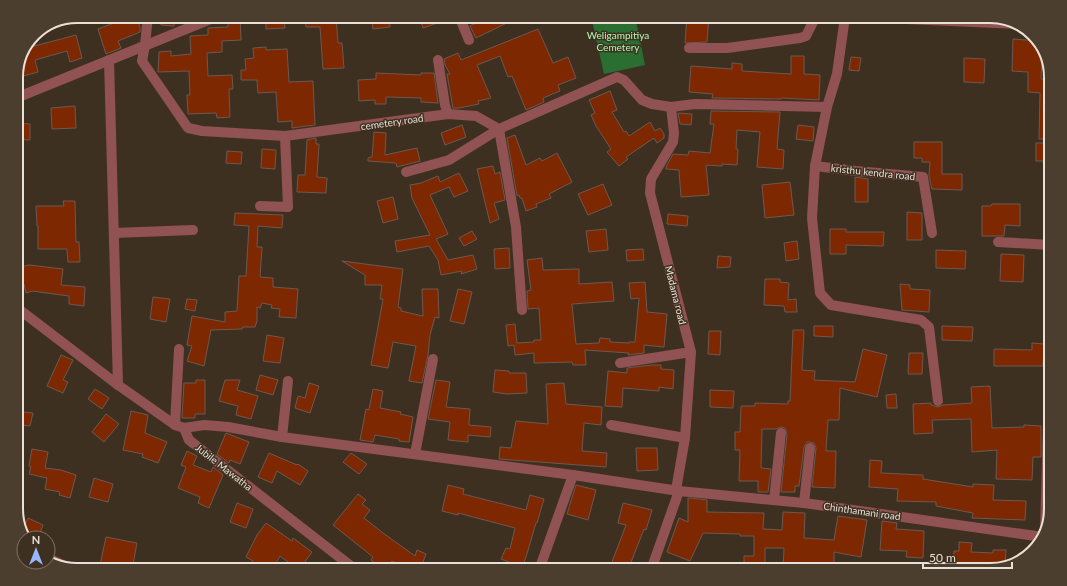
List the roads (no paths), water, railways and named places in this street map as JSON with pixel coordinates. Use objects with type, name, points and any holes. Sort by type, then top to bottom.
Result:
[{"type":"street","points":[[145,45],[147,23]]},
{"type":"street","points":[[23,95],[200,23]]},
{"type":"street","points":[[462,23],[469,40]]},
{"type":"street","points":[[689,48],[727,48],[800,38],[806,36],[812,23]]},
{"type":"street","points":[[841,23],[837,74],[827,107],[815,166],[812,218],[820,293],[831,305],[921,320],[929,327],[938,401]]},
{"type":"street","name":"cemetery road","points":[[145,45],[142,61],[188,128],[202,131],[285,136],[448,114],[476,116],[499,129]]},
{"type":"street","points":[[109,60],[118,385]]},
{"type":"street","points":[[438,60],[445,105],[448,114]]},
{"type":"street","points":[[406,172],[449,160],[499,129],[617,77],[624,80],[642,100],[652,104],[671,107],[695,104],[827,107]]},
{"type":"street","name":"Madama road","points":[[653,563],[678,490],[685,438],[691,352],[650,193],[651,179],[673,142],[674,133],[671,107]]},
{"type":"street","points":[[499,129],[516,227],[522,310]]},
{"type":"street","points":[[260,206],[288,207],[285,136]]},
{"type":"street","name":"kristhu kendra road","points":[[815,166],[923,177],[932,233]]},
{"type":"street","points":[[114,233],[193,230]]},
{"type":"street","points":[[998,242],[1044,244]]},
{"type":"street","name":"Jubile Mawatha","points":[[23,312],[118,385],[179,426],[189,440],[347,563]]},
{"type":"street","points":[[179,349],[179,426]]},
{"type":"street","points":[[620,363],[691,352]]},
{"type":"street","points":[[415,454],[433,359]]},
{"type":"street","points":[[282,437],[288,382]]},
{"type":"street","name":"Chinthamani road","points":[[179,426],[204,425],[228,427],[282,437],[678,490],[804,503],[1036,537]]},
{"type":"street","points":[[611,426],[685,438]]},
{"type":"street","points":[[774,500],[781,433]]},
{"type":"street","points":[[804,503],[810,448]]},
{"type":"street","points":[[542,563],[573,475]]},
{"type":"park label","name":"Weligampitiya Cemetery","points":[[618,40]]}]
